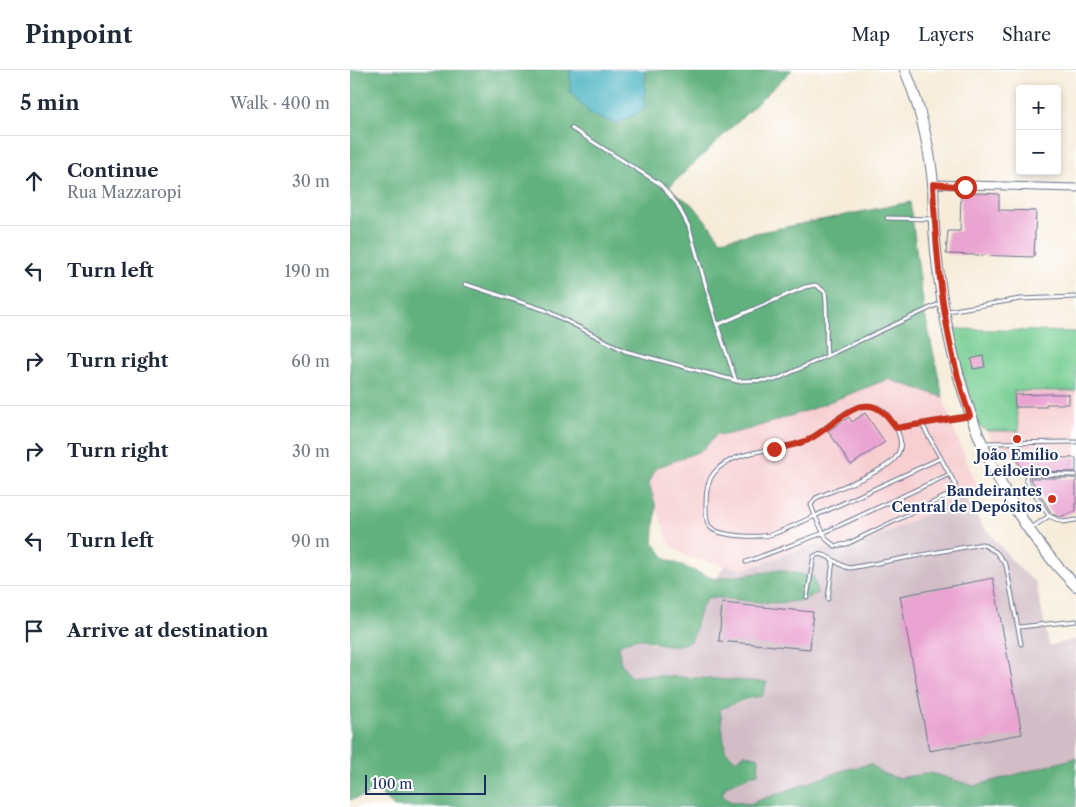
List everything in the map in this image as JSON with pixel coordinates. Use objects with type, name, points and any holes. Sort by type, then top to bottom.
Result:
[{"type":"main road","points":[[905,70],[921,115],[933,184],[934,219],[944,306],[961,392],[981,444],[1000,485],[1030,529],[1076,586]]},
{"type":"street","points":[[933,184],[1076,188]]},
{"type":"lane","points":[[572,128],[660,184],[677,204],[689,228],[717,324],[737,381]]},
{"type":"lane","points":[[887,218],[934,219]]},
{"type":"lane","points":[[465,284],[545,310],[624,351],[737,381],[775,380],[944,306],[1020,299],[1076,297]]},
{"type":"lane","points":[[717,324],[804,287],[816,286],[825,292],[828,310],[825,331],[827,356]]},
{"type":"lane","points":[[922,424],[950,474],[956,487],[952,495],[847,544],[840,546],[831,544],[815,516],[812,505],[816,498],[878,470],[896,458],[901,444],[896,428],[883,410],[875,406],[858,408],[841,417],[808,440],[731,460],[718,468],[708,482],[706,511],[708,524],[711,528],[722,532],[748,536],[766,535],[815,516],[941,458]]},
{"type":"lane","points":[[896,428],[970,416]]},
{"type":"lane","points":[[981,444],[1076,442]]},
{"type":"lane","points":[[746,562],[824,533],[950,474]]},
{"type":"lane","points":[[1076,475],[1027,474],[1026,480],[1050,516],[1063,522],[1076,520]]},
{"type":"lane","points":[[1030,529],[1050,516]]},
{"type":"lane","points":[[807,597],[814,556],[823,554],[833,561],[850,568],[982,544],[996,552],[1006,565],[1021,644]]},
{"type":"lane","points":[[828,599],[833,561]]},
{"type":"lane","points":[[1019,627],[1076,620]]},
{"type":"shaded area","points":[[888,379],[943,397],[950,420],[979,490],[844,553],[815,544],[742,570],[688,557],[670,545],[648,483],[655,468],[703,450],[717,434],[725,435],[750,429],[809,410]]},
{"type":"shaded area","points":[[1014,391],[1076,391],[1076,457],[997,455],[987,431],[1019,431]]},
{"type":"shaded area","points":[[964,496],[982,525],[1020,569],[1036,583],[1049,646],[1076,639],[1076,758],[974,786],[914,777],[898,778],[884,774],[870,764],[844,770],[749,804],[729,801],[722,795],[735,760],[725,750],[720,709],[762,696],[767,682],[645,675],[629,677],[620,661],[619,645],[640,639],[654,644],[698,625],[699,607],[725,565],[742,570],[815,544],[844,553]]},
{"type":"green space","points":[[350,70],[570,70],[568,71],[647,79],[645,70],[792,70],[668,188],[694,206],[721,240],[910,202],[924,310],[943,397],[888,379],[809,410],[750,429],[725,435],[717,434],[703,450],[656,468],[649,483],[656,507],[653,542],[666,559],[714,579],[781,570],[814,577],[817,593],[793,602],[779,603],[709,597],[702,607],[691,641],[672,645],[642,639],[630,640],[619,645],[620,661],[630,677],[645,675],[767,682],[762,696],[746,699],[720,709],[725,750],[735,760],[745,754],[759,758],[758,773],[726,786],[722,795],[729,801],[749,804],[844,770],[870,764],[884,774],[898,778],[931,773],[974,786],[1076,758],[1076,807],[394,807],[379,792],[350,800]]},
{"type":"green space","points":[[954,329],[1076,332],[1076,391],[1014,391],[1019,431],[987,431],[979,426],[963,376]]},
{"type":"water","points":[[570,70],[645,70],[645,109],[617,124],[592,115],[570,92]]},
{"type":"building","points":[[961,192],[999,194],[999,210],[1036,211],[1034,257],[946,254],[948,231],[960,231]]},
{"type":"building","points":[[983,356],[985,367],[973,369],[971,359]]},
{"type":"building","points":[[1069,394],[1069,404],[1046,404],[1046,407],[1015,407],[1014,395]]},
{"type":"building","points":[[865,413],[885,442],[851,465],[828,431],[849,417],[852,422]]},
{"type":"building","points":[[1015,457],[1076,458],[1076,472],[1024,472]]},
{"type":"building","points":[[1030,478],[1076,478],[1076,511],[1060,517],[1052,514]]},
{"type":"building","points":[[993,578],[1022,734],[929,751],[900,596]]},
{"type":"building","points":[[722,603],[813,612],[810,649],[719,641]]},
{"type":"place","name":"João Emílio Leiloeiro","points":[[1017,439]]},
{"type":"place","name":"Bandeirantes Central de Depósitos","points":[[1052,499]]},
{"type":"route","points":[[774,449],[808,440],[851,410],[867,406],[875,406],[883,410],[890,417],[896,428],[970,416],[961,392],[945,311],[935,242],[933,184],[965,187]]}]
